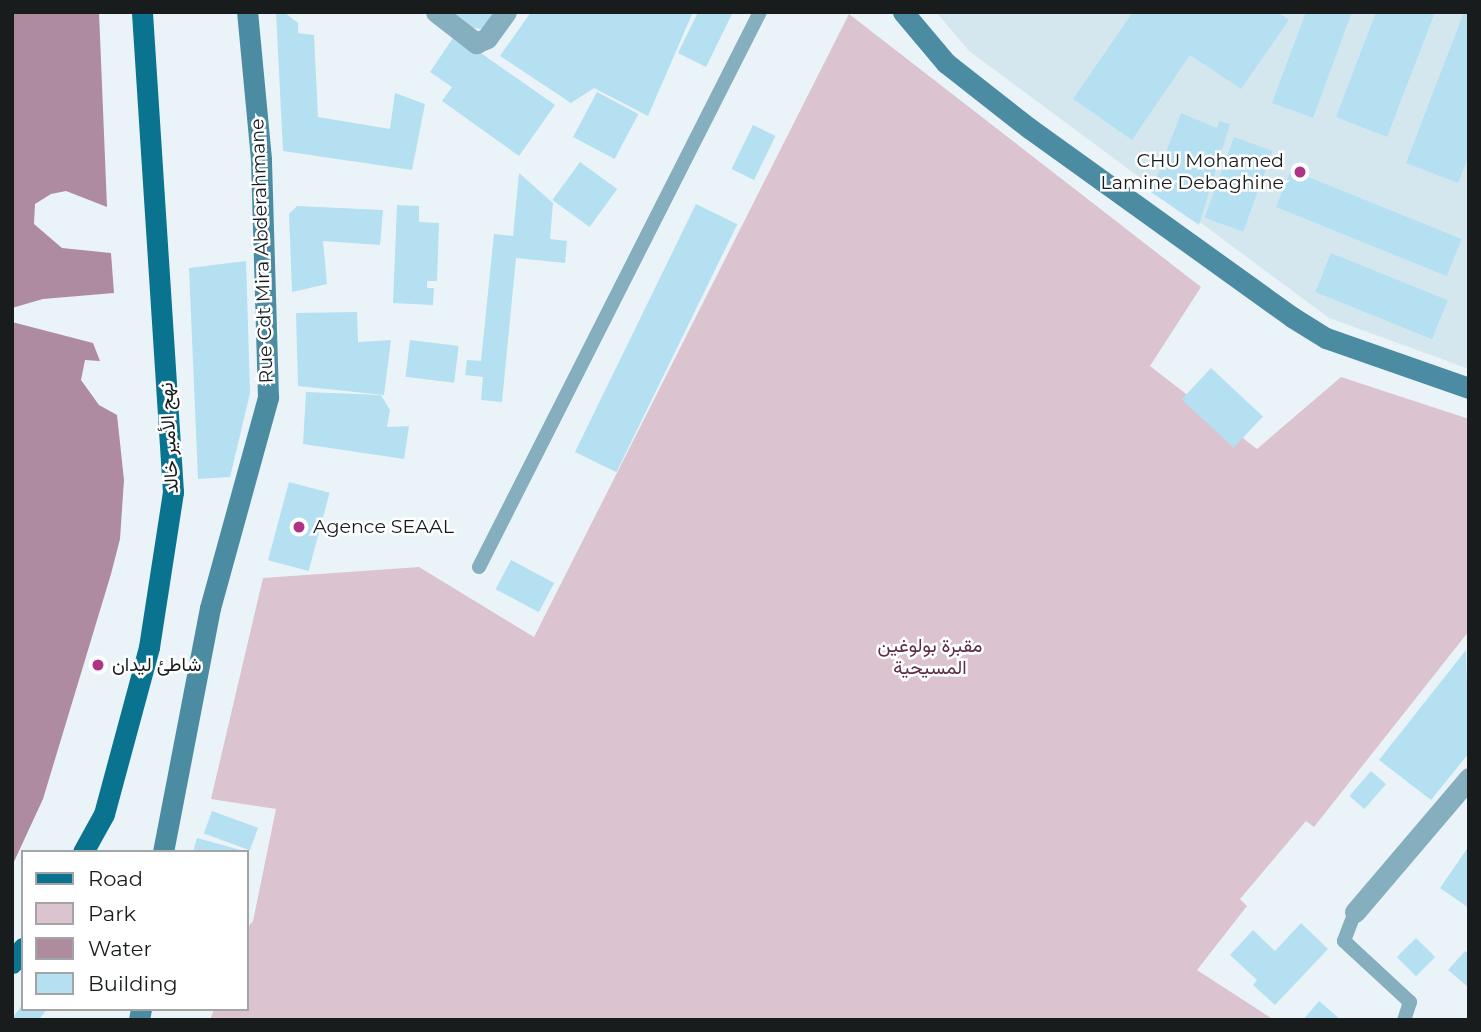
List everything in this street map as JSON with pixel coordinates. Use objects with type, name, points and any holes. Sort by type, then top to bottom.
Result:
[{"type":"main road","name":"نهج الأمير خالد","points":[[84,850],[104,814],[149,647],[173,492],[142,12]]},
{"type":"main road","name":"Rue Cdt Mira Abderahmane","points":[[163,850],[211,608],[268,397],[261,159],[247,12]]},
{"type":"main road","points":[[903,12],[946,63],[1029,128],[1292,317],[1326,338],[1469,388]]},
{"type":"street","points":[[436,12],[476,43],[486,38],[506,12]]},
{"type":"street","points":[[1355,912],[1469,778]]},
{"type":"lane","points":[[479,568],[760,12]]},
{"type":"lane","points":[[1355,912],[1344,941],[1410,1002],[1404,1020]]},
{"type":"shaded area","name":"CHU Mohamed Lamine Debaghine","points":[[936,12],[1469,12],[1469,369],[1329,318],[969,51]]},
{"type":"green space","name":"مقبرة بولوغين المسيحية","points":[[849,14],[1201,287],[1150,366],[1257,449],[1341,377],[1469,419],[1469,631],[1314,827],[1306,821],[1240,899],[1247,906],[1197,970],[1274,1020],[210,1020],[213,1011],[248,1011],[248,927],[253,921],[276,809],[211,799],[263,578],[419,567],[534,637]]},
{"type":"water","points":[[12,12],[99,12],[107,207],[66,191],[51,194],[35,204],[34,224],[62,248],[111,253],[114,293],[43,299],[12,308]]},
{"type":"water","points":[[12,322],[93,343],[100,361],[85,360],[81,380],[99,405],[117,415],[124,480],[120,539],[111,574],[43,799],[12,866]]},
{"type":"building","points":[[276,12],[284,12],[298,23],[298,33],[314,35],[318,117],[390,129],[395,93],[425,104],[412,170],[283,151]]},
{"type":"building","points":[[443,12],[496,12],[483,29],[462,27]]},
{"type":"building","points":[[531,12],[693,12],[648,116],[594,88],[571,103],[500,56]]},
{"type":"building","points":[[698,12],[733,12],[706,67],[678,53]]},
{"type":"building","points":[[1133,12],[1278,12],[1289,20],[1241,89],[1190,55],[1132,140],[1073,99]]},
{"type":"building","points":[[1306,12],[1352,12],[1313,118],[1272,103]]},
{"type":"building","points":[[1376,12],[1435,12],[1387,137],[1336,117]]},
{"type":"building","points":[[1464,12],[1469,12],[1469,155],[1458,183],[1406,163]]},
{"type":"building","points":[[455,35],[555,105],[519,156],[442,101],[452,87],[430,72]]},
{"type":"building","points":[[597,92],[638,114],[615,159],[573,137]]},
{"type":"building","points":[[1181,113],[1217,128],[1219,121],[1230,124],[1199,225],[1151,192]]},
{"type":"building","points":[[753,125],[775,136],[754,180],[732,169]]},
{"type":"building","points":[[1234,137],[1273,151],[1243,232],[1205,218]]},
{"type":"building","points":[[580,162],[617,189],[590,227],[552,200]]},
{"type":"building","points":[[1291,170],[1462,239],[1447,276],[1276,207]]},
{"type":"building","points":[[519,173],[553,203],[550,239],[567,241],[565,263],[516,258],[502,402],[481,400],[483,377],[465,375],[467,360],[481,361],[494,234],[513,236]]},
{"type":"building","points":[[696,204],[737,224],[616,472],[575,452]]},
{"type":"building","points":[[397,205],[419,206],[419,222],[439,223],[437,281],[427,281],[427,288],[434,288],[433,305],[393,303]]},
{"type":"building","points":[[297,206],[383,210],[380,245],[323,241],[327,284],[292,292],[289,214]]},
{"type":"building","points":[[1331,253],[1448,300],[1432,339],[1315,292]]},
{"type":"building","points":[[246,261],[250,393],[230,477],[198,479],[189,268]]},
{"type":"building","points":[[357,312],[358,342],[391,340],[384,395],[298,386],[296,313]]},
{"type":"building","points":[[410,340],[459,346],[454,383],[405,377]]},
{"type":"building","points":[[1211,368],[1263,416],[1234,448],[1182,399]]},
{"type":"building","points":[[306,392],[381,395],[390,410],[387,427],[409,426],[404,459],[303,444]]},
{"type":"building","name":"Agence SEAAL","points":[[289,482],[330,493],[309,571],[268,560]]},
{"type":"building","points":[[511,560],[554,583],[539,612],[496,589]]},
{"type":"building","points":[[1466,650],[1469,753],[1431,800],[1379,760]]},
{"type":"building","points":[[1371,771],[1386,784],[1364,809],[1349,796]]},
{"type":"building","points":[[212,811],[258,828],[250,850],[204,834]]},
{"type":"building","points":[[197,838],[240,850],[194,850]]},
{"type":"building","points":[[1469,846],[1469,908],[1440,888]]},
{"type":"building","points":[[1301,923],[1328,949],[1275,1005],[1253,985],[1257,980],[1230,955],[1253,930],[1275,951]]},
{"type":"building","points":[[1416,938],[1435,957],[1416,976],[1397,957]]},
{"type":"building","points":[[1465,951],[1469,954],[1469,988],[1448,970]]},
{"type":"building","points":[[1319,1001],[1341,1020],[1303,1020]]},
{"type":"building","points":[[21,1007],[21,1011],[46,1011],[39,1020],[17,1020],[13,1017]]},
{"type":"place","name":"CHU Mohamed Lamine Debaghine","points":[[1300,172]]},
{"type":"place","name":"Agence SEAAL","points":[[299,527]]},
{"type":"place","name":"شاطئ ليدان","points":[[98,665]]}]
